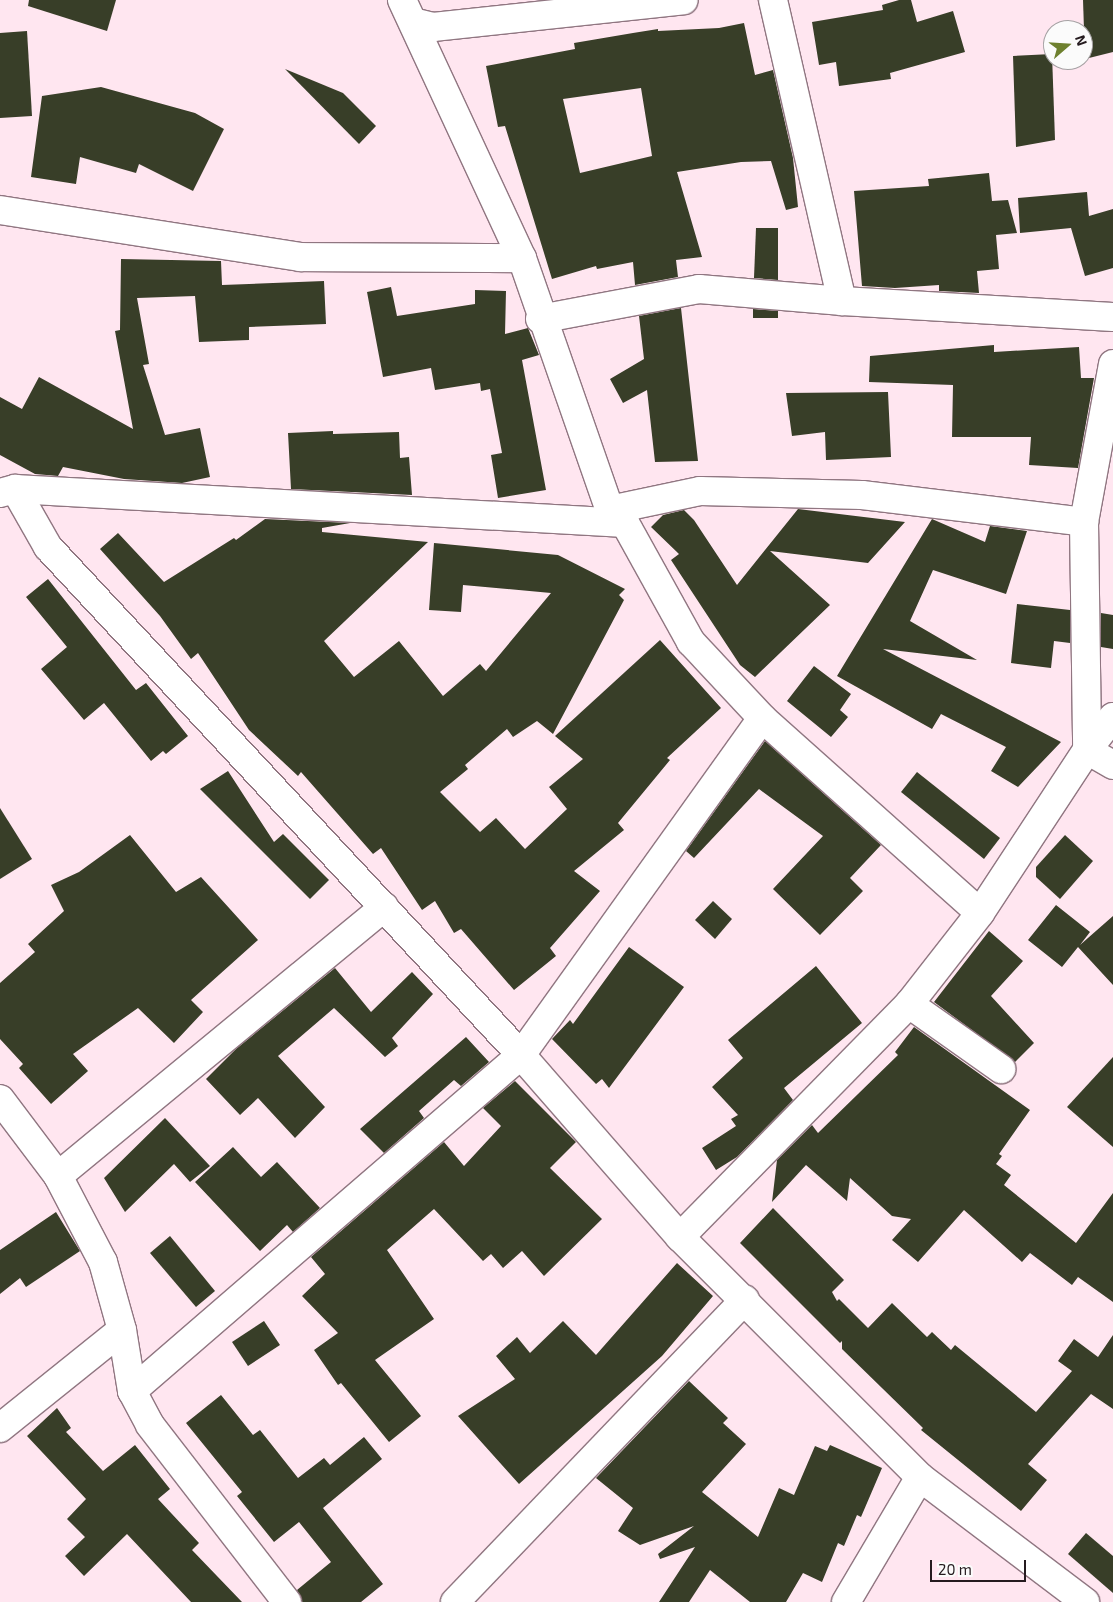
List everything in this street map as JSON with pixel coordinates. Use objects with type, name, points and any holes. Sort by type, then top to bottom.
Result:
[{"type":"street","points":[[407,11],[433,27],[684,0]]},
{"type":"street","points":[[773,0],[842,301]]},
{"type":"street","points":[[407,11],[522,258],[540,319],[617,517],[691,642],[762,718],[980,913]]},
{"type":"street","points":[[0,210],[140,234],[300,257],[522,258]]},
{"type":"street","points":[[540,319],[699,289],[842,301],[1113,317]]},
{"type":"street","points":[[1087,750],[1084,522],[1113,364]]},
{"type":"street","points":[[8,491],[617,517],[700,491],[843,495],[1084,522]]},
{"type":"street","points":[[8,491],[48,547],[521,1055],[680,1237],[920,1477],[1085,1602]]},
{"type":"street","points":[[680,1237],[909,1004],[980,913],[1087,750],[1113,717]]},
{"type":"street","points":[[132,1391],[521,1055],[762,718]]},
{"type":"street","points":[[1087,750],[1113,765]]},
{"type":"street","points":[[58,1176],[384,907]]},
{"type":"street","points":[[909,1004],[1002,1069]]},
{"type":"street","points":[[0,1099],[58,1176],[103,1262],[122,1330],[132,1391],[150,1425],[287,1602]]},
{"type":"street","points":[[455,1602],[745,1300]]},
{"type":"street","points":[[0,1428],[122,1330]]},
{"type":"street","points":[[846,1602],[920,1477]]},
{"type":"building","points":[[29,0],[116,0],[107,31],[28,6]]},
{"type":"building","points":[[899,0],[911,0],[917,22],[953,11],[965,52],[890,73],[891,79],[839,86],[836,62],[819,65],[812,22],[883,10],[882,5]]},
{"type":"building","points":[[1083,0],[1113,0],[1113,52],[1093,57],[1093,20],[1084,20]]},
{"type":"building","points":[[744,23],[755,75],[773,70],[793,158],[798,207],[786,210],[771,161],[741,162],[677,172],[702,257],[676,260],[678,277],[635,285],[633,262],[597,269],[596,266],[552,279],[505,126],[498,127],[486,66],[575,49],[574,43],[633,33],[658,29],[658,31],[719,28]],"holes":[[[641,88],[652,156],[580,173],[563,99]]]},
{"type":"building","points":[[27,31],[32,116],[0,118],[0,33]]},
{"type":"building","points":[[1043,54],[1043,70],[1053,70],[1055,140],[1016,147],[1013,56]]},
{"type":"building","points":[[285,69],[343,93],[376,126],[359,144]]},
{"type":"building","points":[[101,87],[195,113],[224,129],[193,191],[139,164],[136,173],[80,157],[76,184],[31,177],[42,96]]},
{"type":"building","points":[[989,173],[992,201],[1008,200],[1017,233],[996,235],[999,269],[977,271],[979,293],[939,291],[939,285],[895,288],[862,286],[854,191],[929,186],[928,179]]},
{"type":"building","points":[[1087,192],[1089,216],[1113,209],[1113,268],[1085,276],[1071,228],[1020,233],[1018,198]]},
{"type":"building","points":[[756,228],[778,228],[778,280],[754,278]]},
{"type":"building","points":[[121,259],[221,261],[222,285],[324,281],[326,324],[249,327],[249,340],[199,342],[195,296],[137,298],[149,364],[143,365],[165,435],[200,428],[210,477],[182,483],[124,479],[63,467],[58,476],[35,474],[0,455],[0,397],[22,409],[39,377],[133,429],[115,331],[120,330]]},
{"type":"building","points":[[391,287],[397,316],[475,304],[475,290],[506,291],[505,334],[528,328],[539,355],[522,360],[546,490],[498,498],[491,455],[502,453],[490,389],[481,391],[480,383],[435,390],[431,368],[383,377],[367,292]]},
{"type":"building","points":[[681,308],[698,461],[655,462],[647,390],[623,403],[610,379],[644,359],[639,316]]},
{"type":"building","points":[[753,309],[778,311],[778,318],[753,318]]},
{"type":"building","points":[[994,345],[994,352],[1079,347],[1081,378],[1094,378],[1078,468],[1029,465],[1031,437],[952,437],[953,385],[869,382],[870,356]]},
{"type":"building","points":[[888,392],[891,457],[826,460],[825,432],[792,436],[786,393]]},
{"type":"building","points":[[333,431],[333,434],[399,432],[400,458],[409,457],[412,495],[291,489],[288,433]]},
{"type":"building","points":[[798,509],[905,522],[868,563],[770,551],[830,605],[755,677],[740,665],[671,560],[679,554],[651,527],[663,515],[684,510],[694,520],[737,585]]},
{"type":"building","points":[[265,519],[350,523],[322,528],[322,532],[428,542],[324,641],[354,677],[399,641],[443,696],[480,664],[486,671],[551,593],[463,585],[461,612],[429,610],[434,543],[558,555],[625,589],[619,595],[624,600],[553,734],[537,721],[513,737],[507,729],[465,765],[468,769],[440,792],[480,832],[496,818],[525,849],[567,809],[549,787],[583,759],[555,736],[660,640],[721,708],[667,758],[670,760],[618,823],[624,830],[574,871],[600,891],[550,948],[556,956],[514,990],[461,929],[454,933],[435,901],[422,910],[381,848],[373,854],[301,772],[298,776],[249,730],[198,653],[191,659],[160,616],[100,549],[118,533],[164,582],[234,538],[236,540]]},
{"type":"building","points":[[932,519],[985,542],[990,526],[1027,531],[1006,594],[933,570],[910,621],[977,660],[883,649],[1061,742],[1018,787],[991,771],[1006,747],[941,714],[932,729],[837,676]]},
{"type":"building","points":[[48,579],[136,690],[146,683],[188,736],[166,754],[163,751],[151,761],[104,703],[84,720],[41,669],[67,647],[26,597]]},
{"type":"building","points":[[1017,604],[1070,610],[1070,643],[1054,641],[1051,668],[1011,663]]},
{"type":"building","points":[[1101,613],[1113,615],[1113,649],[1101,647]]},
{"type":"building","points":[[814,666],[851,694],[840,710],[848,717],[831,737],[787,701]]},
{"type":"building","points":[[765,741],[881,845],[850,878],[863,891],[820,935],[773,889],[823,836],[759,789],[694,858],[686,851]]},
{"type":"building","points":[[228,771],[274,842],[283,834],[329,880],[310,899],[200,789]]},
{"type":"building","points":[[917,772],[1000,838],[984,859],[901,792]]},
{"type":"building","points":[[0,808],[32,859],[0,879]]},
{"type":"building","points":[[130,835],[176,892],[201,877],[258,940],[191,1000],[203,1012],[174,1043],[138,1008],[73,1054],[88,1071],[51,1104],[19,1068],[23,1064],[0,1039],[0,983],[35,952],[28,944],[64,911],[51,885],[79,872]]},
{"type":"building","points":[[1065,835],[1093,861],[1060,899],[1036,877],[1036,867]]},
{"type":"building","points":[[713,901],[732,919],[715,939],[695,920]]},
{"type":"building","points":[[1056,905],[1090,932],[1080,945],[1113,916],[1113,985],[1078,947],[1062,967],[1028,940]]},
{"type":"building","points":[[989,931],[1023,961],[991,996],[1034,1043],[1015,1062],[934,1002]]},
{"type":"building","points":[[629,947],[684,987],[609,1088],[602,1079],[596,1084],[552,1039],[570,1020],[573,1024]]},
{"type":"building","points":[[816,966],[862,1023],[784,1088],[793,1100],[737,1157],[716,1170],[702,1148],[736,1126],[731,1119],[738,1115],[712,1087],[743,1058],[728,1040]]},
{"type":"building","points":[[335,968],[371,1012],[412,972],[433,994],[392,1038],[398,1046],[385,1057],[334,1008],[278,1056],[325,1107],[295,1138],[258,1098],[240,1115],[206,1079],[236,1049]]},
{"type":"building","points":[[914,1027],[1030,1110],[999,1154],[1002,1156],[996,1164],[1011,1175],[1004,1185],[1076,1243],[1113,1193],[1113,1302],[1078,1277],[1072,1285],[1030,1253],[1022,1262],[964,1210],[918,1262],[892,1240],[911,1219],[892,1216],[850,1178],[847,1201],[806,1165],[772,1202],[777,1160],[812,1125],[818,1133],[898,1055],[895,1052]]},
{"type":"building","points":[[466,1037],[489,1062],[461,1086],[454,1080],[419,1111],[424,1118],[384,1153],[360,1129]]},
{"type":"building","points":[[1113,1057],[1113,1147],[1067,1107]]},
{"type":"building","points":[[515,1081],[576,1142],[550,1168],[602,1219],[544,1276],[522,1251],[503,1268],[491,1254],[483,1261],[434,1209],[387,1250],[434,1319],[375,1360],[421,1416],[389,1442],[341,1383],[338,1385],[314,1350],[338,1333],[302,1296],[325,1274],[311,1257],[444,1142],[464,1166],[501,1126],[483,1108]]},
{"type":"building","points":[[165,1118],[210,1166],[190,1182],[174,1164],[125,1212],[104,1178]]},
{"type":"building","points":[[233,1147],[261,1177],[277,1162],[320,1208],[293,1232],[287,1225],[260,1251],[195,1182]]},
{"type":"building","points":[[773,1208],[844,1280],[832,1292],[837,1301],[839,1299],[868,1328],[892,1303],[927,1337],[932,1332],[951,1350],[955,1345],[1036,1412],[1072,1371],[1058,1361],[1074,1339],[1098,1357],[1113,1335],[1113,1409],[1091,1394],[1028,1464],[1047,1480],[1021,1511],[921,1430],[923,1428],[842,1349],[842,1341],[840,1343],[740,1243]]},
{"type":"building","points":[[56,1212],[80,1251],[26,1287],[20,1278],[0,1294],[0,1250]]},
{"type":"building","points":[[170,1236],[215,1291],[196,1307],[150,1253]]},
{"type":"building","points":[[677,1263],[713,1296],[662,1356],[519,1484],[458,1416],[515,1379],[496,1356],[517,1337],[530,1353],[563,1321],[596,1355]]},
{"type":"building","points":[[264,1321],[280,1345],[248,1366],[232,1342]]},
{"type":"building","points":[[689,1381],[728,1418],[723,1423],[746,1444],[702,1492],[758,1537],[779,1488],[794,1495],[815,1446],[827,1451],[830,1445],[882,1468],[861,1517],[857,1515],[844,1546],[838,1543],[822,1582],[803,1573],[786,1602],[750,1602],[710,1570],[689,1602],[659,1602],[695,1547],[660,1559],[658,1554],[694,1526],[640,1545],[618,1531],[633,1508],[596,1478]]},
{"type":"building","points":[[221,1395],[253,1435],[260,1430],[298,1478],[324,1458],[330,1465],[364,1437],[382,1459],[323,1508],[383,1584],[361,1602],[302,1602],[297,1590],[331,1562],[299,1522],[274,1542],[237,1496],[242,1492],[186,1423]]},
{"type":"building","points":[[57,1408],[71,1428],[66,1432],[103,1471],[135,1445],[170,1489],[158,1499],[199,1543],[192,1550],[242,1602],[191,1602],[127,1534],[84,1576],[65,1556],[85,1537],[67,1519],[86,1499],[27,1436]]},
{"type":"building","points":[[1086,1533],[1113,1556],[1113,1593],[1068,1554]]}]
